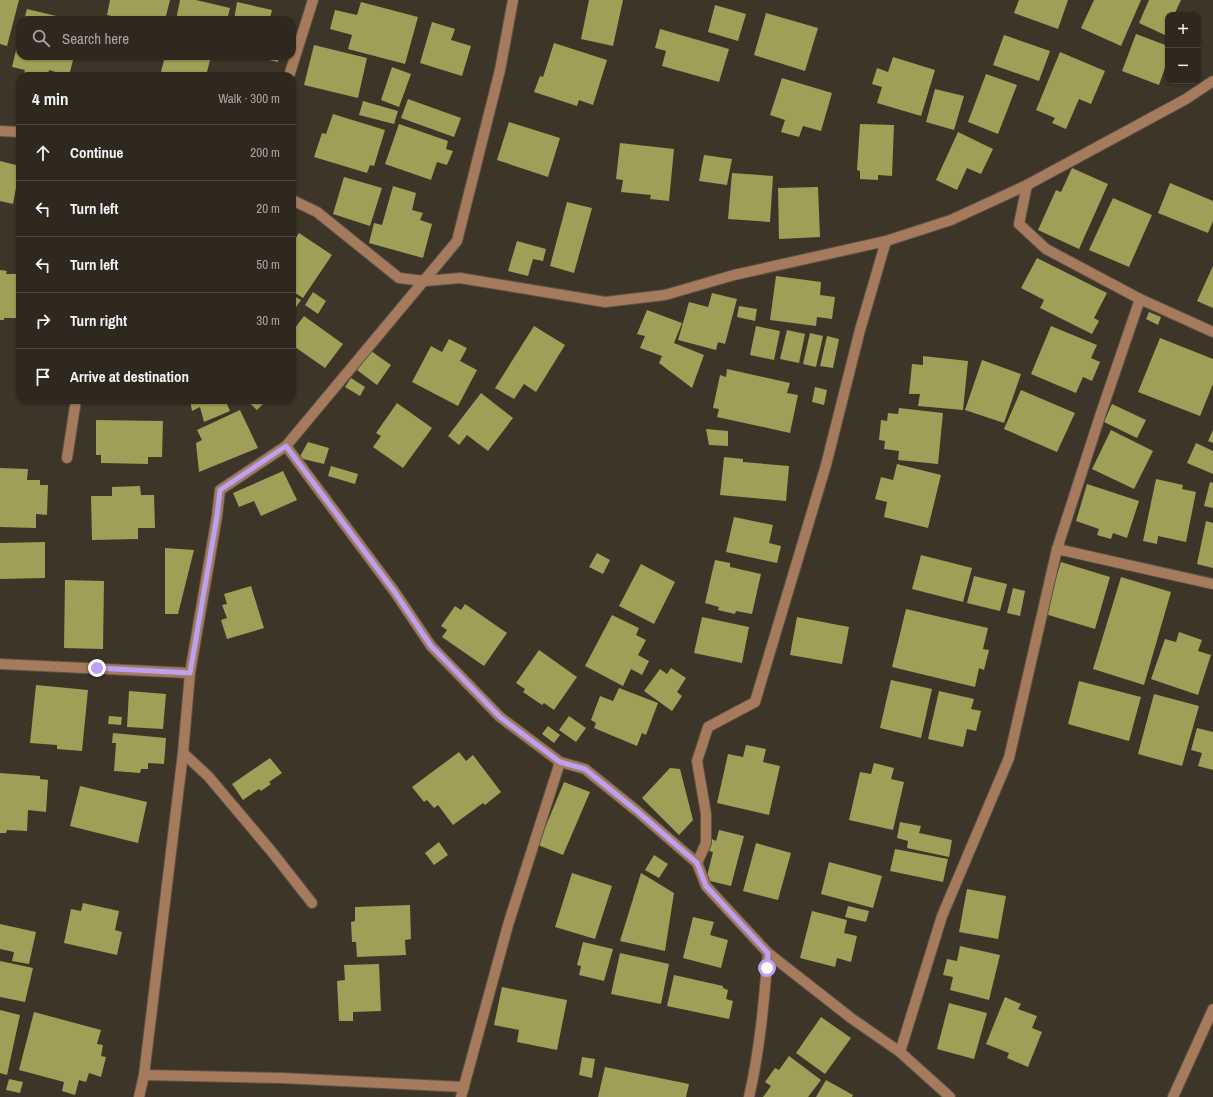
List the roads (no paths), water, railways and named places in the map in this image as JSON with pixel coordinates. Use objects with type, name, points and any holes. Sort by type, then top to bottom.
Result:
[{"type":"street","points":[[296,54],[313,0]]},
{"type":"street","points":[[139,1097],[144,1075],[183,753],[190,673],[217,516],[220,490],[286,446],[457,241],[500,70],[513,0]]},
{"type":"street","points":[[290,72],[294,60]]},
{"type":"street","points":[[296,202],[317,212],[399,278],[425,281],[460,278],[605,302],[665,295],[734,275],[886,241],[951,220],[1027,185],[1186,98],[1213,81]]},
{"type":"street","points":[[0,131],[16,132]]},
{"type":"street","points":[[1027,185],[1019,224],[1046,249],[1140,299],[1213,332]]},
{"type":"street","points":[[697,863],[706,843],[706,814],[697,761],[708,727],[755,702],[826,464],[860,330],[886,241]]},
{"type":"street","points":[[900,1052],[942,916],[1009,758],[1058,549],[1100,416],[1140,299]]},
{"type":"street","points":[[67,458],[75,404]]},
{"type":"street","points":[[286,446],[394,591],[431,646],[500,717],[560,762],[585,769],[637,811],[697,863],[706,886],[768,953],[851,1018],[900,1052],[950,1097]]},
{"type":"street","points":[[1058,549],[1213,584]]},
{"type":"street","points":[[0,664],[190,673]]},
{"type":"street","points":[[183,753],[213,781],[312,903]]},
{"type":"street","points":[[461,1097],[508,925],[560,762]]},
{"type":"street","points":[[749,1097],[762,1016],[768,953]]},
{"type":"street","points":[[1173,1097],[1213,1009]]},
{"type":"street","points":[[144,1075],[282,1078],[464,1087]]}]
